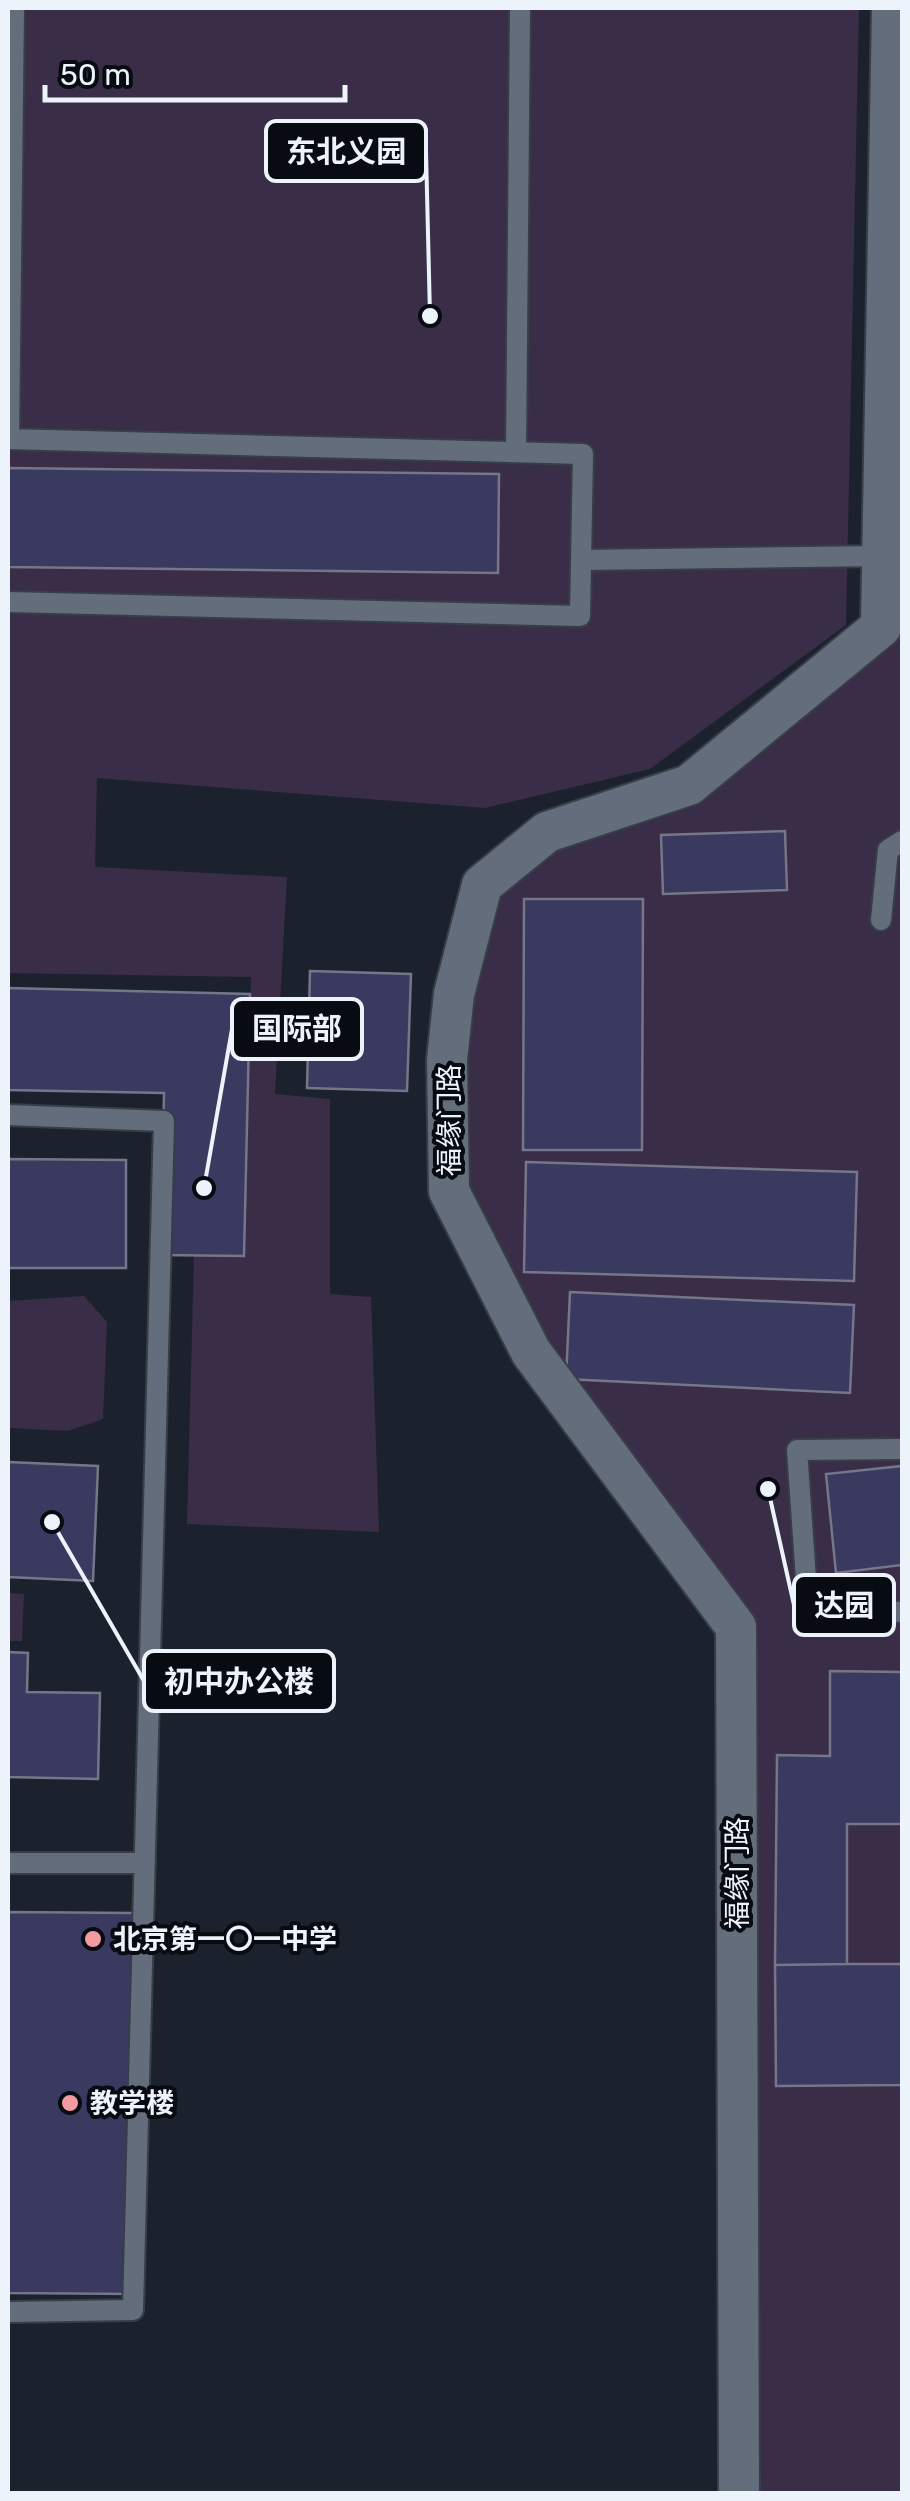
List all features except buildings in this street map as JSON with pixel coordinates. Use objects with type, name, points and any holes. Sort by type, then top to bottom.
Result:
[{"type":"street","name":"福缘门路","points":[[739,2494],[736,1627],[531,1352],[450,1191],[447,1060],[454,994],[482,885],[547,832],[689,785],[881,627],[882,556],[893,460],[892,8]]},
{"type":"lane","points":[[8,602],[580,616],[582,560],[583,454],[8,439],[14,8]]},
{"type":"lane","points":[[516,452],[520,8]]},
{"type":"lane","points":[[582,560],[882,556]]},
{"type":"lane","points":[[881,920],[888,850],[902,841]]},
{"type":"lane","points":[[8,1114],[164,1121],[132,2310],[8,2312]]},
{"type":"lane","points":[[902,1449],[798,1450],[808,1608],[902,1612]]},
{"type":"lane","points":[[8,1862],[145,1863]]},
{"type":"shaded area","points":[[8,8],[859,8],[846,625],[650,769],[485,808],[97,778],[95,867],[287,877],[275,1094],[330,1099],[330,1294],[371,1297],[379,1532],[187,1524],[194,1255],[244,1255],[251,977],[8,973]]},
{"type":"shaded area","points":[[902,506],[902,2493],[746,2493],[736,1627],[531,1352],[449,1191],[482,885],[689,785],[881,627]]},
{"type":"shaded area","points":[[84,1296],[107,1322],[103,1419],[68,1431],[8,1428],[8,1301]]},
{"type":"shaded area","points":[[8,1593],[24,1594],[22,1641],[8,1641]]},
{"type":"place","name":"东北义园","points":[[430,316]]},
{"type":"place","name":"国际部","points":[[204,1188]]},
{"type":"place","name":"达园","points":[[768,1489]]},
{"type":"place","name":"初中办公楼","points":[[52,1522]]},
{"type":"place","name":"北京第一〇一中学","points":[[93,1939]]},
{"type":"place","name":"教学楼","points":[[70,2103]]}]
